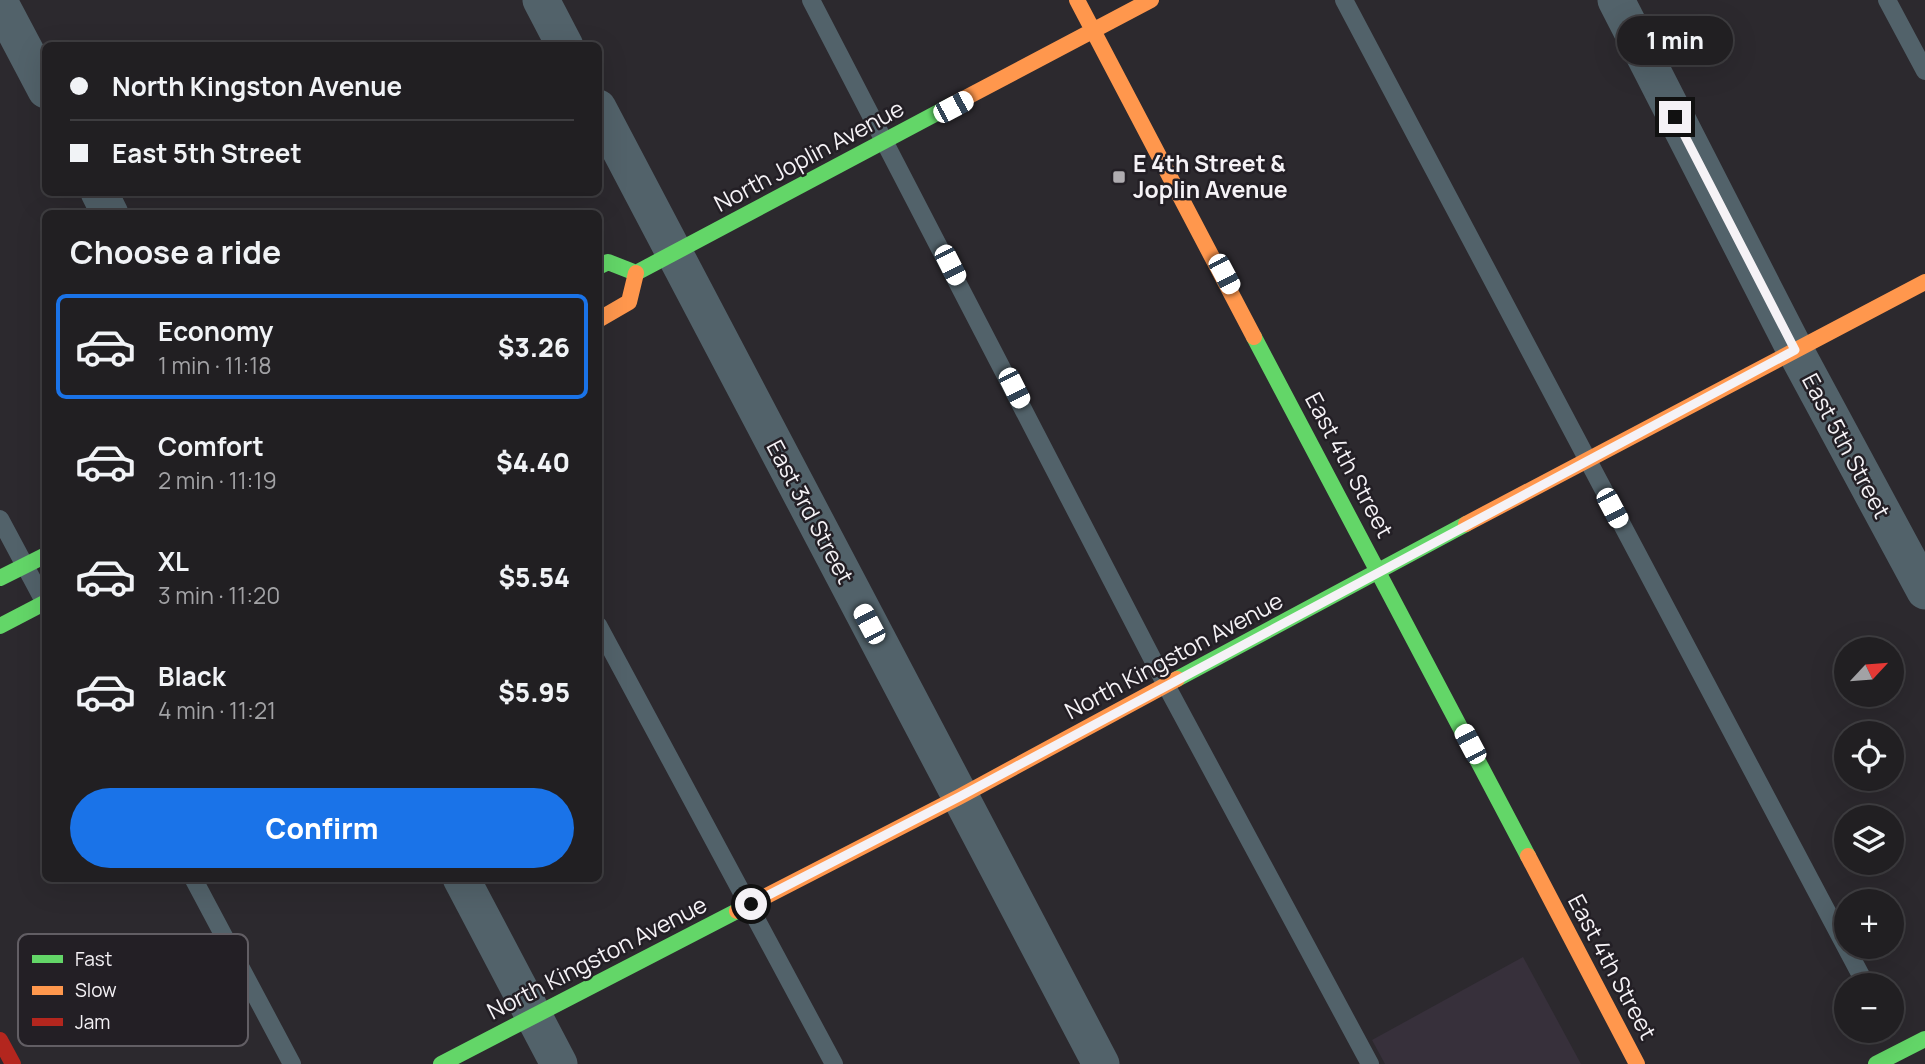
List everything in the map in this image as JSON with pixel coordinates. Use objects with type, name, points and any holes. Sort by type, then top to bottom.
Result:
[{"type":"main road","name":"East 4th Street","points":[[1077,0],[1637,1064]]},
{"type":"main road","name":"North Joplin Avenue","points":[[636,273],[1151,0]]},
{"type":"main road","points":[[602,265],[608,262],[636,273],[629,302],[602,318]]},
{"type":"main road","name":"North Kingston Avenue","points":[[441,1064],[959,797],[1586,460],[1925,282]]},
{"type":"main road","points":[[0,578],[42,557]]},
{"type":"main road","points":[[0,626],[42,605]]},
{"type":"main road","points":[[1877,1064],[1905,1058],[1925,1039]]},
{"type":"main road","points":[[0,1040],[13,1064]]},
{"type":"street","points":[[541,0],[563,42]]},
{"type":"street","name":"East 5th Street","points":[[1616,0],[1795,350],[1925,591]]},
{"type":"street","points":[[0,3],[42,82]]},
{"type":"street","name":"East 3rd Street","points":[[602,115],[1101,1064]]},
{"type":"street","points":[[463,882],[559,1064]]},
{"type":"lane","points":[[811,0],[1167,685],[1370,1064]]},
{"type":"lane","points":[[1344,0],[1860,973]]},
{"type":"lane","points":[[1887,0],[1925,71]]},
{"type":"lane","points":[[0,519],[42,597]]},
{"type":"lane","points":[[602,632],[751,904],[834,1064]]},
{"type":"lane","points":[[194,882],[222,934]]},
{"type":"lane","points":[[248,982],[292,1064]]},
{"type":"shaded area","points":[[1523,957],[1581,1064],[1385,1064],[1372,1040]]},
{"type":"traffic: fast","points":[[636,273],[952,105]]},
{"type":"traffic: fast","points":[[602,265],[608,262],[636,273]]},
{"type":"traffic: fast","points":[[1254,337],[1528,856]]},
{"type":"traffic: fast","points":[[1177,679],[1466,524]]},
{"type":"traffic: fast","points":[[0,578],[42,557]]},
{"type":"traffic: fast","points":[[0,626],[42,604]]},
{"type":"traffic: fast","points":[[441,1064],[737,911]]},
{"type":"traffic: fast","points":[[1876,1064],[1925,1039]]},
{"type":"traffic: slow","points":[[1077,0],[1254,337]]},
{"type":"traffic: slow","points":[[952,105],[1151,0]]},
{"type":"traffic: slow","points":[[602,318],[629,302],[636,273]]},
{"type":"traffic: slow","points":[[1466,524],[1925,282]]},
{"type":"traffic: slow","points":[[737,911],[959,797],[1177,679]]},
{"type":"traffic: slow","points":[[1528,856],[1637,1064]]},
{"type":"traffic: jam","points":[[0,1040],[13,1064]]},
{"type":"place","name":"E 4th Street & Joplin Avenue","points":[[1119,177]]},
{"type":"route","points":[[751,904],[959,797],[1399,559],[1795,350],[1675,117]]}]
